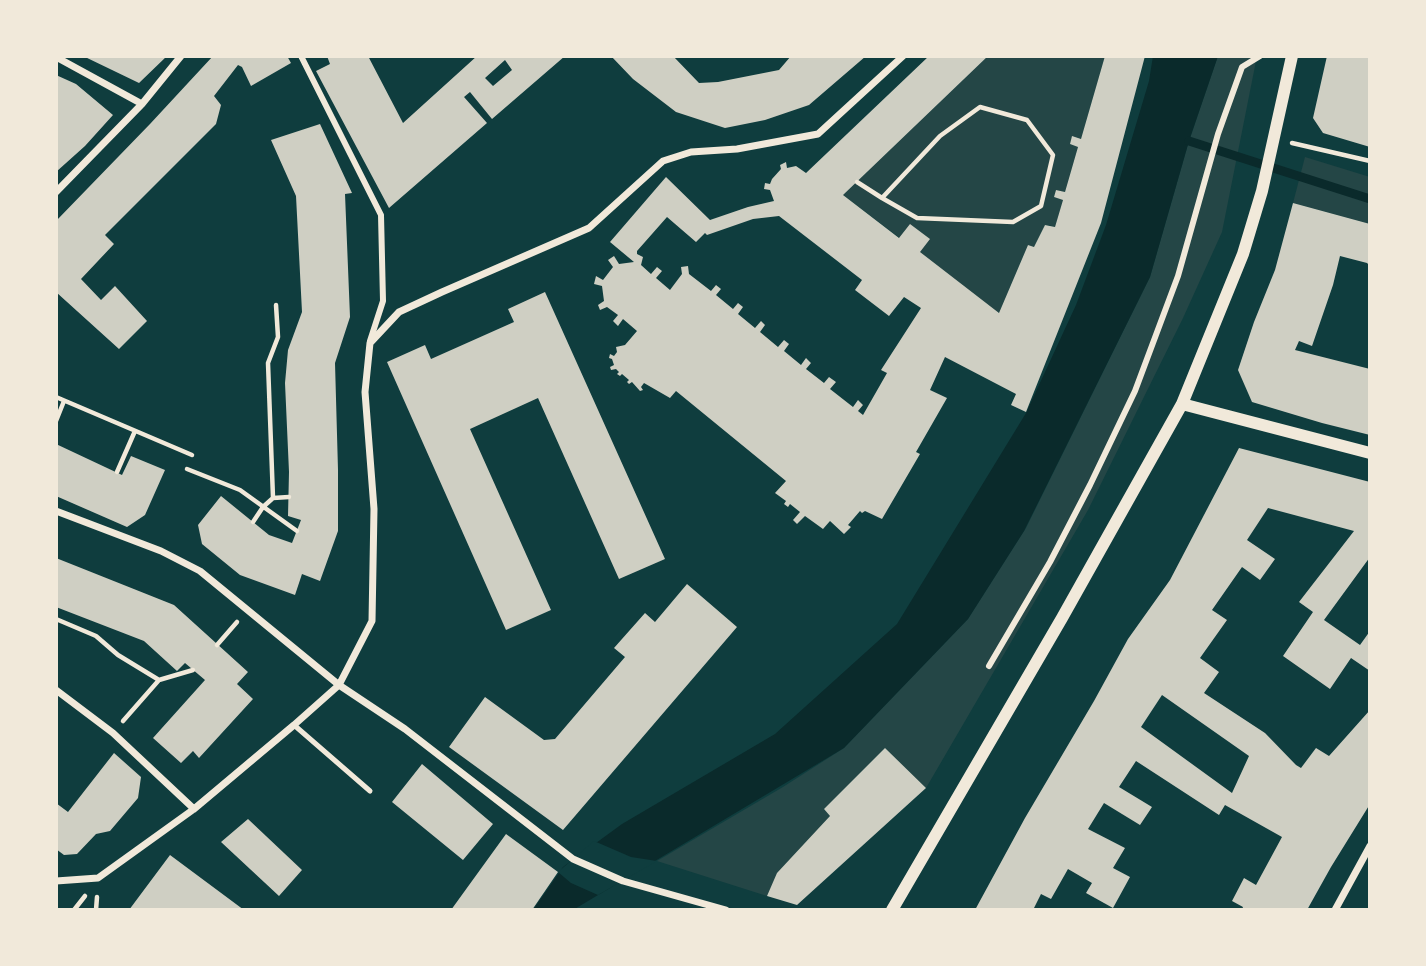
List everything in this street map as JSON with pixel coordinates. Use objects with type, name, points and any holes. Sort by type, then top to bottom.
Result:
[{"type":"street","points":[[56,192],[142,104],[181,56]]},
{"type":"street","points":[[56,881],[98,878],[194,809],[339,685],[372,621],[374,509],[365,392],[370,343],[383,301],[381,215],[301,56]]},
{"type":"street","points":[[370,343],[399,312],[589,228],[663,162],[691,152],[737,149],[818,134],[904,56]]},
{"type":"street","points":[[989,666],[1050,562],[1135,391],[1178,276],[1218,134],[1242,67],[1260,56]]},
{"type":"street","points":[[892,910],[1062,618],[1182,404],[1243,254],[1262,191],[1292,56]]},
{"type":"street","points":[[56,57],[142,104]]},
{"type":"street","points":[[1182,404],[1370,453]]},
{"type":"street","points":[[56,511],[161,551],[200,571],[339,685],[405,729],[573,859],[623,881],[726,910]]},
{"type":"street","points":[[56,690],[113,733],[194,809]]},
{"type":"street","points":[[1335,910],[1370,846]]},
{"type":"lane","points":[[294,725],[370,791]]},
{"type":"path","points":[[857,182],[882,198],[917,218],[1013,222],[1041,206],[1053,155],[1027,120],[980,107],[940,136],[882,198]]},
{"type":"path","points":[[1274,139],[1370,161]]},
{"type":"path","points":[[273,498],[268,363],[278,337],[276,305]]},
{"type":"path","points":[[56,397],[192,455]]},
{"type":"path","points":[[56,421],[64,401]]},
{"type":"path","points":[[117,472],[135,431]]},
{"type":"path","points":[[187,470],[240,490],[297,531]]},
{"type":"path","points":[[253,523],[263,507],[273,498],[289,497]]},
{"type":"path","points":[[217,645],[247,611]]},
{"type":"path","points":[[56,619],[96,636],[118,654],[159,680]]},
{"type":"path","points":[[113,733],[159,680],[193,670]]},
{"type":"shaded area","points":[[988,56],[1105,56],[1081,139],[1072,137],[1070,144],[1078,147],[1065,192],[1056,190],[1054,197],[1063,200],[1055,227],[1045,225],[1034,247],[1028,245],[999,313],[843,195]]},
{"type":"shaded area","points":[[1153,56],[1218,56],[1189,141],[1150,277],[1024,531],[968,619],[844,748],[573,910],[533,910],[563,867],[622,824],[775,734],[897,624],[1026,413],[1076,305],[1106,225],[1149,81]]},
{"type":"shaded area","points":[[1218,56],[1257,56],[1222,232],[1183,318],[1088,510],[926,788],[885,748],[824,809],[830,816],[778,873],[767,896],[657,861],[844,748],[968,619],[1026,528],[1150,277],[1189,141]]},
{"type":"shaded area","points":[[1305,157],[1370,177],[1370,224],[1293,203]]},
{"type":"pier","points":[[594,841],[631,857],[657,861],[598,895],[571,883],[558,872]]},
{"type":"building","points":[[83,56],[167,56],[139,83]]},
{"type":"building","points":[[213,56],[287,56],[291,63],[251,86],[242,67],[238,65],[214,96],[221,105],[216,124],[105,235],[114,244],[81,279],[101,300],[115,286],[147,321],[119,349],[56,292],[56,221]]},
{"type":"building","points":[[327,56],[368,56],[403,123],[477,56],[565,56],[492,119],[470,92],[464,97],[487,123],[389,208],[316,71],[330,64]],"holes":[[[505,60],[512,70],[493,86],[485,78]]]},
{"type":"building","points":[[611,56],[673,56],[699,83],[779,70],[791,56],[866,56],[809,105],[765,120],[725,128],[676,112],[633,79]]},
{"type":"building","points":[[929,56],[988,56],[843,195],[899,238],[910,224],[930,239],[920,252],[999,313],[1028,245],[1034,247],[1045,225],[1055,227],[1063,200],[1054,197],[1056,190],[1065,192],[1078,147],[1070,144],[1072,136],[1081,139],[1105,56],[1145,56],[1101,223],[1026,412],[1011,405],[1016,394],[945,357],[930,390],[947,398],[916,452],[920,454],[882,519],[860,511],[844,534],[830,521],[823,529],[805,516],[797,524],[793,520],[800,512],[790,504],[788,507],[784,504],[786,501],[775,493],[786,481],[676,391],[670,398],[644,383],[641,387],[643,390],[640,391],[632,382],[629,384],[629,380],[622,374],[617,374],[619,372],[616,369],[611,370],[610,367],[614,365],[609,358],[610,354],[614,356],[616,347],[625,345],[637,331],[623,319],[618,326],[613,321],[618,315],[607,307],[600,310],[598,305],[604,301],[602,286],[594,284],[596,276],[603,280],[613,267],[608,260],[614,256],[619,264],[634,262],[610,242],[666,177],[710,220],[774,201],[770,190],[764,189],[765,183],[770,184],[781,169],[780,165],[786,162],[787,168],[796,166],[806,173]],"holes":[[[779,216],[862,280],[855,290],[889,316],[904,297],[921,308],[881,370],[887,373],[863,415],[858,411],[863,405],[858,400],[853,407],[830,389],[836,382],[829,377],[824,383],[806,369],[811,363],[806,358],[801,365],[784,351],[789,344],[784,340],[778,347],[760,332],[765,325],[761,321],[755,328],[738,314],[743,307],[738,303],[733,309],[716,295],[721,289],[716,285],[711,291],[689,274],[688,266],[681,267],[682,274],[670,290],[656,278],[662,271],[657,267],[651,274],[641,265],[643,257],[637,254],[637,251],[667,217],[696,242],[705,233],[707,235],[753,219]]]},
{"type":"building","points":[[1327,56],[1370,56],[1370,147],[1323,133],[1313,118]]},
{"type":"building","points":[[56,75],[76,84],[113,115],[85,146],[56,172]]},
{"type":"building","points":[[320,124],[352,193],[345,194],[350,317],[335,363],[338,531],[320,581],[302,574],[295,595],[240,575],[202,544],[198,525],[221,496],[269,535],[292,543],[301,520],[288,516],[285,383],[288,350],[302,312],[296,196],[271,140]]},
{"type":"building","points":[[1293,203],[1370,224],[1370,266],[1340,256],[1312,346],[1299,341],[1295,350],[1370,369],[1370,435],[1252,402],[1238,370],[1275,270]]},
{"type":"building","points":[[545,292],[665,559],[619,579],[538,398],[470,429],[551,610],[506,630],[387,362],[425,345],[431,359],[514,322],[508,309]]},
{"type":"building","points":[[56,444],[122,475],[131,456],[165,470],[145,515],[127,527],[56,496]]},
{"type":"building","points":[[1239,448],[1370,482],[1370,557],[1324,620],[1360,645],[1370,631],[1370,671],[1351,658],[1330,689],[1283,656],[1313,612],[1299,602],[1354,531],[1268,508],[1247,540],[1275,559],[1260,580],[1242,567],[1212,610],[1227,620],[1200,658],[1219,672],[1204,693],[1265,733],[1301,768],[1316,748],[1329,756],[1370,710],[1370,804],[1307,910],[1242,910],[1243,907],[1232,901],[1244,878],[1256,885],[1282,837],[1225,805],[1219,815],[1136,761],[1119,787],[1152,807],[1140,825],[1104,803],[1088,829],[1125,848],[1113,868],[1130,877],[1113,908],[1086,893],[1092,883],[1068,869],[1051,899],[1041,894],[1033,910],[975,910],[1128,639],[1170,580]],"holes":[[[1162,695],[1249,756],[1232,793],[1141,727]]]},
{"type":"building","points":[[56,558],[174,605],[248,672],[237,684],[253,699],[199,758],[193,751],[181,763],[153,738],[205,680],[185,663],[177,671],[144,641],[56,607]]},
{"type":"building","points":[[687,584],[737,627],[563,830],[449,747],[485,697],[544,740],[555,739],[625,657],[614,648],[645,613],[655,622]]},
{"type":"building","points":[[885,748],[926,788],[797,905],[767,896],[777,873],[830,816],[824,809]]},
{"type":"building","points":[[114,753],[141,777],[138,798],[110,831],[96,834],[77,854],[64,855],[56,849],[56,803],[68,812]]},
{"type":"building","points":[[422,764],[493,824],[463,860],[392,802]]},
{"type":"building","points":[[248,819],[302,870],[279,896],[221,842]]},
{"type":"building","points":[[506,834],[558,872],[532,910],[451,910]]},
{"type":"building","points":[[170,855],[244,910],[129,910]]},
{"type":"waterway","points":[[1189,141],[1370,199]]}]
